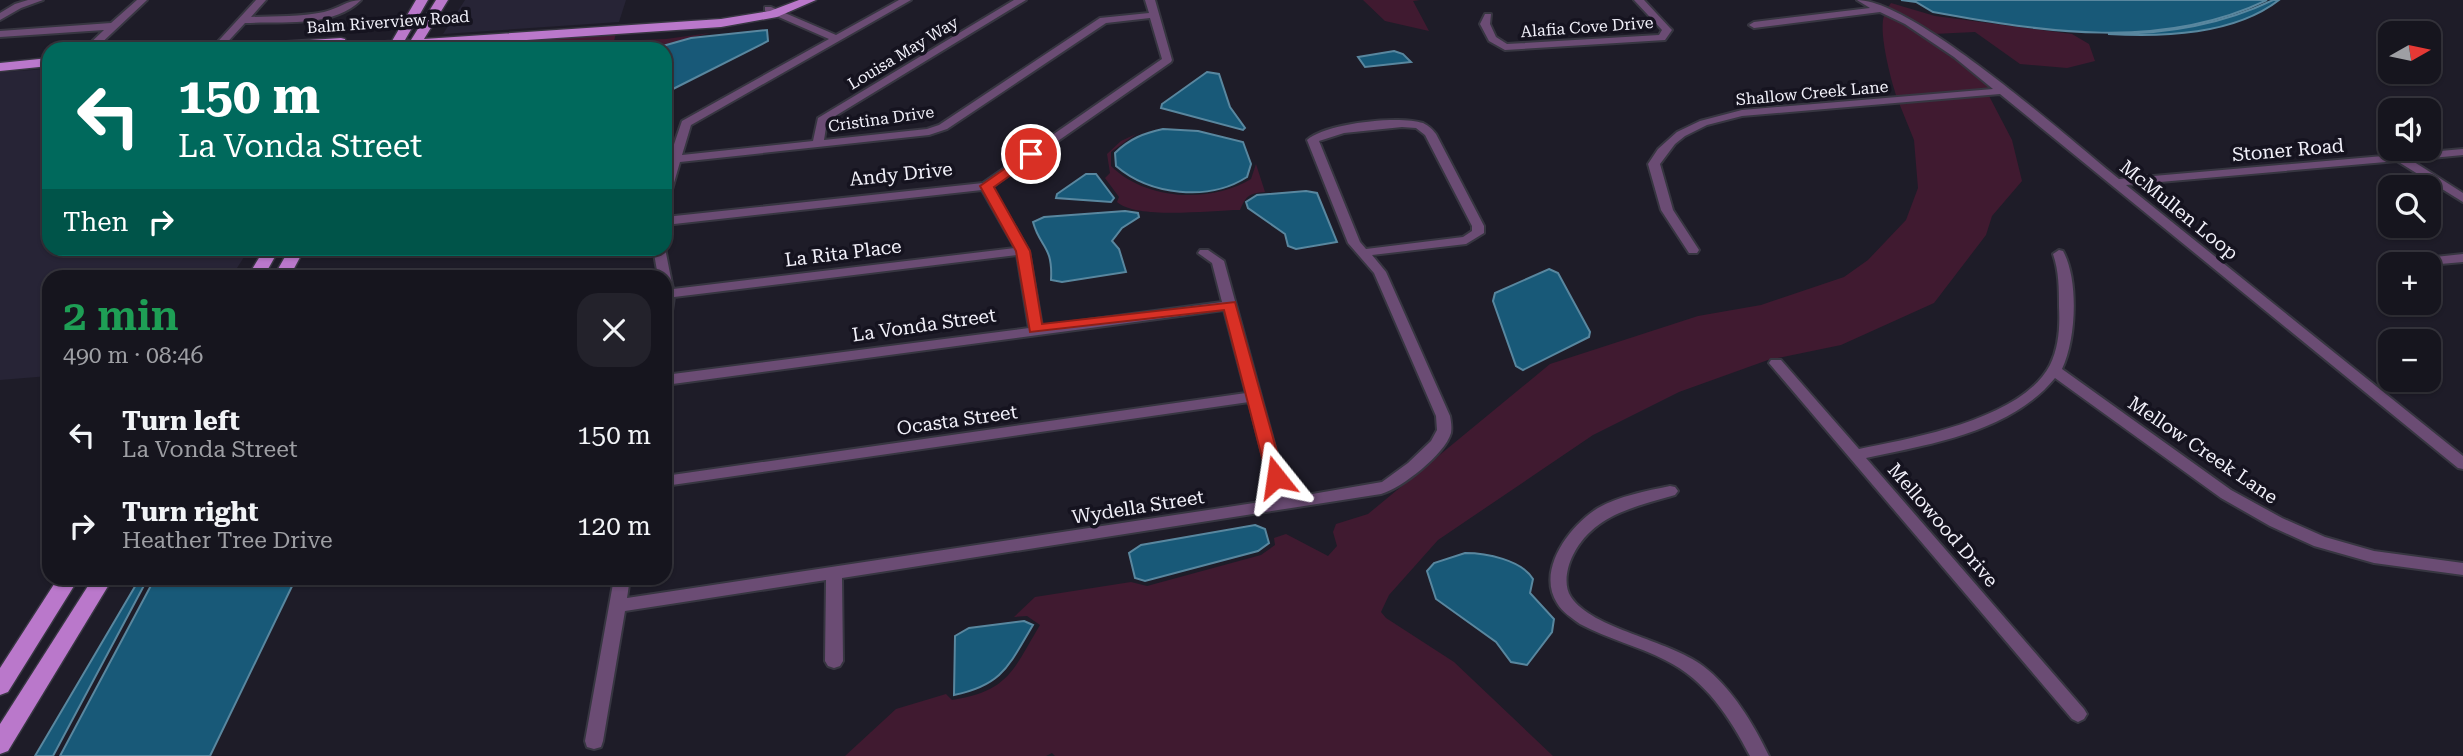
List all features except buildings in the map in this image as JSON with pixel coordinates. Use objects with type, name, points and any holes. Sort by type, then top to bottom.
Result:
[{"type":"main road","points":[[398,42],[422,0]]},
{"type":"main road","points":[[417,42],[442,0]]},
{"type":"main road","name":"Balm Riverview Road","points":[[772,11],[796,0]]},
{"type":"main road","name":"Balm Riverview Road","points":[[432,42],[704,25],[810,0]]},
{"type":"main road","points":[[0,68],[42,65]]},
{"type":"main road","points":[[0,686],[65,585]]},
{"type":"main road","points":[[0,744],[99,585]]},
{"type":"street","points":[[2,15],[38,0]]},
{"type":"street","points":[[96,42],[142,0]]},
{"type":"street","points":[[223,42],[261,0]]},
{"type":"street","points":[[243,20],[331,14],[349,9],[356,0]]},
{"type":"street","points":[[672,154],[686,122],[906,0]]},
{"type":"street","name":"Louisa May Way","points":[[818,144],[822,120],[1021,0]]},
{"type":"street","name":"Andy Drive","points":[[672,221],[986,186],[1167,60],[1150,0]]},
{"type":"street","name":"Alafia Cove Drive","points":[[1488,16],[1485,24],[1492,39],[1505,47],[1662,37],[1667,30],[1639,0]]},
{"type":"street","name":"McMullen Loop","points":[[1862,0],[1934,38],[2003,91],[2463,464]]},
{"type":"street","points":[[1754,25],[1881,9]]},
{"type":"street","points":[[772,11],[835,38]]},
{"type":"street","name":"Cristina Drive","points":[[672,159],[929,132],[943,127],[1103,20],[1153,15]]},
{"type":"street","points":[[0,34],[113,26]]},
{"type":"street","name":"Shallow Creek Lane","points":[[1693,250],[1675,227],[1660,199],[1654,164],[1672,138],[1701,122],[1742,113],[2003,91]]},
{"type":"street","name":"Wydella Street","points":[[618,606],[1381,489],[1394,483],[1441,440],[1445,429],[1443,416],[1388,287],[1380,272],[1362,253],[1354,243],[1313,140],[1327,132],[1400,124],[1420,126],[1430,134],[1478,226],[1478,233],[1466,240],[1362,253]]},
{"type":"street","name":"Stoner Road","points":[[2441,154],[2463,152]]},
{"type":"street","name":"Stoner Road","points":[[2115,183],[2378,160]]},
{"type":"street","points":[[2405,161],[2463,198]]},
{"type":"street","points":[[986,186],[1023,251],[1036,329]]},
{"type":"street","name":"La Rita Place","points":[[672,294],[1023,251]]},
{"type":"street","points":[[1204,253],[1218,261],[1283,504]]},
{"type":"street","points":[[1855,455],[1956,433],[2005,410],[2036,389],[2054,370],[2063,346],[2067,321],[2065,269],[2059,254]]},
{"type":"street","points":[[2441,260],[2463,258]]},
{"type":"street","name":"La Vonda Street","points":[[672,379],[1230,305]]},
{"type":"street","name":"Mellowood Drive","points":[[1776,363],[2078,714]]},
{"type":"street","name":"Mellow Creek Lane","points":[[2054,370],[2226,494],[2276,522],[2320,542],[2374,557],[2463,569]]},
{"type":"street","name":"Ocasta Street","points":[[672,480],[1254,397]]},
{"type":"street","points":[[1670,491],[1623,503],[1601,514],[1567,548],[1556,579],[1559,593],[1571,610],[1598,626],[1685,662],[1719,690],[1760,756]]},
{"type":"street","points":[[834,574],[834,660]]},
{"type":"street","points":[[594,741],[621,585]]},
{"type":"shaded area","points":[[465,0],[626,0],[619,22],[443,34]]},
{"type":"shaded area","points":[[1363,0],[1420,0],[1413,1],[1429,31],[1385,21]]},
{"type":"shaded area","points":[[1891,3],[1935,16],[2072,34],[2089,44],[2095,61],[2067,68],[2020,64],[1975,32],[1933,34],[1887,9]]},
{"type":"shaded area","points":[[1885,13],[1954,56],[1988,83],[1988,90],[1897,98],[1884,42]]},
{"type":"shaded area","points":[[616,33],[614,41],[666,39],[710,33],[672,43],[482,42]]},
{"type":"shaded area","points":[[42,69],[42,256],[245,256],[236,270],[42,270],[42,377],[0,380],[0,72]]},
{"type":"shaded area","points":[[1988,94],[2012,140],[2022,181],[1992,216],[1986,235],[1934,303],[1841,345],[1768,360],[1679,392],[1593,435],[1438,540],[1389,595],[1381,612],[1386,618],[1454,662],[1553,756],[1055,756],[1052,753],[1046,756],[845,756],[896,709],[946,694],[952,700],[971,696],[998,684],[1015,666],[1040,625],[1027,616],[1014,617],[1035,597],[1131,582],[1147,586],[1261,555],[1275,545],[1274,538],[1286,534],[1328,556],[1337,546],[1333,532],[1336,524],[1368,514],[1550,364],[1698,316],[1761,305],[1844,277],[1868,260],[1906,220],[1918,188],[1914,140],[1899,103]]},
{"type":"shaded area","points":[[1136,134],[1111,152],[1111,166],[1141,186],[1178,195],[1217,192],[1251,179],[1256,164],[1265,192],[1248,196],[1240,210],[1158,212],[1127,208],[1117,202],[1119,197],[1105,178],[1110,173],[1107,154],[1121,141]]},
{"type":"water","points":[[1901,0],[2267,0],[2227,16],[2186,26],[2102,33],[2017,26],[1933,12],[1916,2]]},
{"type":"water","points":[[2279,0],[2261,12],[2220,27],[2174,34],[2108,34],[2172,30],[2213,22]]},
{"type":"water","points":[[767,30],[768,41],[672,89],[672,43],[691,38]]},
{"type":"water","points":[[1394,51],[1403,54],[1411,62],[1365,67],[1358,57]]},
{"type":"water","points":[[1207,72],[1219,74],[1230,107],[1245,128],[1243,130],[1161,108],[1162,104]]},
{"type":"water","points":[[1163,129],[1198,131],[1243,142],[1251,164],[1247,177],[1215,190],[1180,192],[1145,183],[1116,166],[1115,153],[1120,148],[1137,137]]},
{"type":"water","points":[[1086,174],[1096,174],[1114,198],[1111,202],[1056,198],[1057,194]]},
{"type":"water","points":[[1306,191],[1317,193],[1337,242],[1296,249],[1288,246],[1285,234],[1248,208],[1246,202],[1257,195]]},
{"type":"water","points":[[1125,211],[1138,213],[1139,217],[1122,228],[1112,241],[1119,249],[1126,272],[1062,282],[1051,280],[1048,253],[1033,222],[1044,217]]},
{"type":"water","points":[[1549,269],[1558,273],[1590,332],[1589,337],[1523,370],[1516,366],[1493,301],[1495,293]]},
{"type":"water","points":[[1255,525],[1265,529],[1269,543],[1258,551],[1145,581],[1135,578],[1129,553],[1141,545]]},
{"type":"water","points":[[1465,553],[1483,554],[1512,562],[1528,572],[1533,579],[1530,593],[1554,619],[1552,632],[1527,665],[1511,662],[1496,642],[1436,599],[1427,571],[1434,563]]},
{"type":"water","points":[[136,585],[144,585],[53,756],[35,756]]},
{"type":"water","points":[[151,585],[293,585],[210,756],[60,756]]},
{"type":"water","points":[[1024,621],[1033,625],[1003,671],[984,685],[954,695],[955,636],[969,628]]},
{"type":"route","points":[[1031,154],[986,186],[1023,251],[1036,329],[1230,305],[1276,477]]}]
